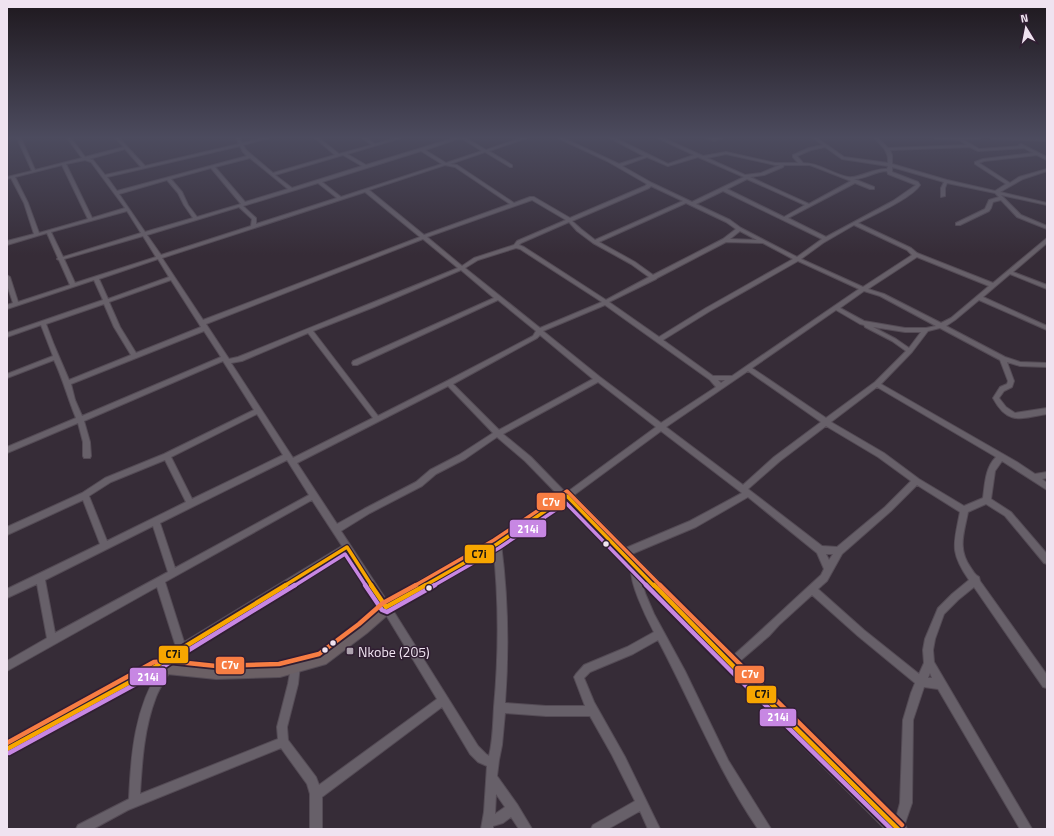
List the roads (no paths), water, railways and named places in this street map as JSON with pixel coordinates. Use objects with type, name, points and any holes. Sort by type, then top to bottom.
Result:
[{"type":"street","points":[[7,178],[13,177]]},
{"type":"street","points":[[13,177],[26,203],[37,235]]},
{"type":"street","points":[[70,177],[90,219]]},
{"type":"street","points":[[103,177],[145,234],[386,607],[474,750],[482,758],[493,763]]},
{"type":"street","points":[[116,193],[175,177]]},
{"type":"street","points":[[220,177],[254,218],[253,226]]},
{"type":"street","points":[[276,177],[291,190]]},
{"type":"street","points":[[60,259],[331,177]]},
{"type":"street","points":[[7,307],[405,177]]},
{"type":"street","points":[[473,177],[513,204]]},
{"type":"street","points":[[638,177],[728,221],[739,229],[797,259],[863,289],[882,295],[1002,359],[1020,364],[1047,365]]},
{"type":"street","points":[[692,204],[744,177]]},
{"type":"street","points":[[748,177],[808,205]]},
{"type":"street","points":[[845,177],[872,188]]},
{"type":"street","points":[[783,219],[852,180],[861,177]]},
{"type":"street","points":[[659,340],[681,325],[797,259],[826,239],[882,207],[900,199],[918,186],[916,183],[899,177]]},
{"type":"street","points":[[929,177],[1047,204]]},
{"type":"street","points":[[998,177],[1009,184]]},
{"type":"street","points":[[996,192],[1024,177]]},
{"type":"street","points":[[168,179],[180,193],[196,219]]},
{"type":"street","points":[[319,181],[340,198]]},
{"type":"street","points":[[943,196],[943,188],[946,181]]},
{"type":"street","points":[[7,450],[80,418],[226,360],[240,359],[309,330],[386,301],[462,268],[476,259],[516,246],[519,242],[647,188],[650,184]]},
{"type":"street","points":[[723,189],[826,239]]},
{"type":"street","points":[[366,190],[598,380],[746,491],[820,550],[829,569]]},
{"type":"street","points":[[996,192],[1019,216],[1047,228]]},
{"type":"street","points":[[958,224],[987,210],[991,201],[1001,198]]},
{"type":"street","points":[[68,383],[135,357],[204,326],[424,237],[530,199],[535,199],[569,220],[595,242],[633,262],[654,278]]},
{"type":"street","points":[[595,242],[687,201]]},
{"type":"street","points":[[7,243],[128,209]]},
{"type":"street","points":[[854,223],[909,249],[915,254],[993,285]]},
{"type":"street","points":[[7,594],[190,503],[377,419],[449,383],[535,337],[539,331],[605,302],[654,278],[725,240],[739,229]]},
{"type":"street","points":[[49,232],[73,285]]},
{"type":"street","points":[[522,248],[521,244],[524,240]]},
{"type":"street","points":[[725,240],[764,242]]},
{"type":"street","points":[[862,323],[905,330],[926,330],[941,326],[953,319],[1047,240]]},
{"type":"street","points":[[516,246],[522,248],[605,302],[712,378],[720,387]]},
{"type":"street","points":[[161,667],[216,671],[243,671],[280,669],[321,659],[362,628],[386,607],[496,544],[566,497],[660,428],[732,378],[863,289],[914,258],[915,254]]},
{"type":"street","points":[[1009,272],[1047,287]]},
{"type":"street","points":[[7,277],[16,304]]},
{"type":"street","points":[[96,278],[117,327],[135,357]]},
{"type":"street","points":[[7,335],[173,278]]},
{"type":"street","points":[[978,297],[1047,328]]},
{"type":"street","points":[[355,362],[498,298]]},
{"type":"street","points":[[836,308],[910,350]]},
{"type":"street","points":[[43,322],[49,343],[68,383],[73,403],[80,418],[88,447],[87,456]]},
{"type":"street","points":[[309,330],[377,419]]},
{"type":"street","points":[[629,559],[692,524],[746,491],[777,459],[877,384],[910,350],[926,330]]},
{"type":"street","points":[[7,376],[56,357]]},
{"type":"street","points":[[232,369],[240,359]]},
{"type":"street","points":[[1002,359],[1011,381],[1010,385],[997,394],[996,398],[999,403],[1014,416],[1047,411]]},
{"type":"street","points":[[748,368],[826,422],[857,439],[916,481],[964,510]]},
{"type":"street","points":[[741,372],[760,377]]},
{"type":"street","points":[[712,378],[732,378]]},
{"type":"street","points":[[335,530],[367,510],[419,484],[433,472],[462,457],[498,434],[598,380]]},
{"type":"street","points":[[449,383],[498,434],[528,460],[629,559],[730,664],[898,829],[906,803],[908,720],[916,693],[929,663],[928,650],[930,639],[941,611],[976,580]]},
{"type":"street","points":[[877,384],[1002,457],[1047,487]]},
{"type":"street","points":[[7,531],[85,495],[108,480],[167,456],[258,411]]},
{"type":"street","points":[[167,456],[190,503]]},
{"type":"street","points":[[987,500],[990,478],[995,462],[1002,457]]},
{"type":"street","points":[[1033,478],[1047,475]]},
{"type":"street","points":[[730,664],[812,590],[824,578],[839,551],[888,509],[916,481]]},
{"type":"street","points":[[85,495],[105,546]]},
{"type":"street","points":[[7,666],[314,496]]},
{"type":"street","points":[[964,510],[987,500]]},
{"type":"street","points":[[987,500],[1008,514],[1047,560]]},
{"type":"street","points":[[964,510],[958,547],[960,557],[966,568],[976,580],[1047,683]]},
{"type":"street","points":[[155,521],[174,574]]},
{"type":"street","points":[[488,826],[493,763],[500,708],[502,625],[501,572],[496,544]]},
{"type":"street","points":[[7,749],[161,667],[181,649],[347,547]]},
{"type":"street","points":[[820,550],[839,551]]},
{"type":"street","points":[[629,559],[642,598],[676,663],[719,754],[742,796],[765,829]]},
{"type":"street","points":[[40,578],[52,640]]},
{"type":"street","points":[[160,581],[181,649]]},
{"type":"street","points":[[812,590],[861,633],[922,682],[942,684]]},
{"type":"street","points":[[654,829],[617,752],[592,711],[581,687],[579,677],[583,672],[597,663],[635,649],[660,634]]},
{"type":"street","points":[[929,663],[1026,829]]},
{"type":"street","points":[[295,665],[293,684],[282,727],[283,742],[312,781],[316,794],[316,829]]},
{"type":"street","points":[[134,802],[137,753],[144,716],[161,667]]},
{"type":"street","points":[[316,794],[443,700]]},
{"type":"street","points":[[500,708],[546,712],[592,711]]},
{"type":"street","points":[[82,829],[124,806],[283,742]]},
{"type":"street","points":[[492,778],[526,829]]},
{"type":"street","points":[[597,829],[642,803]]},
{"type":"street","points":[[488,826],[513,808]]},
{"type":"place","name":"Nkobe (205)","points":[[350,651]]}]
